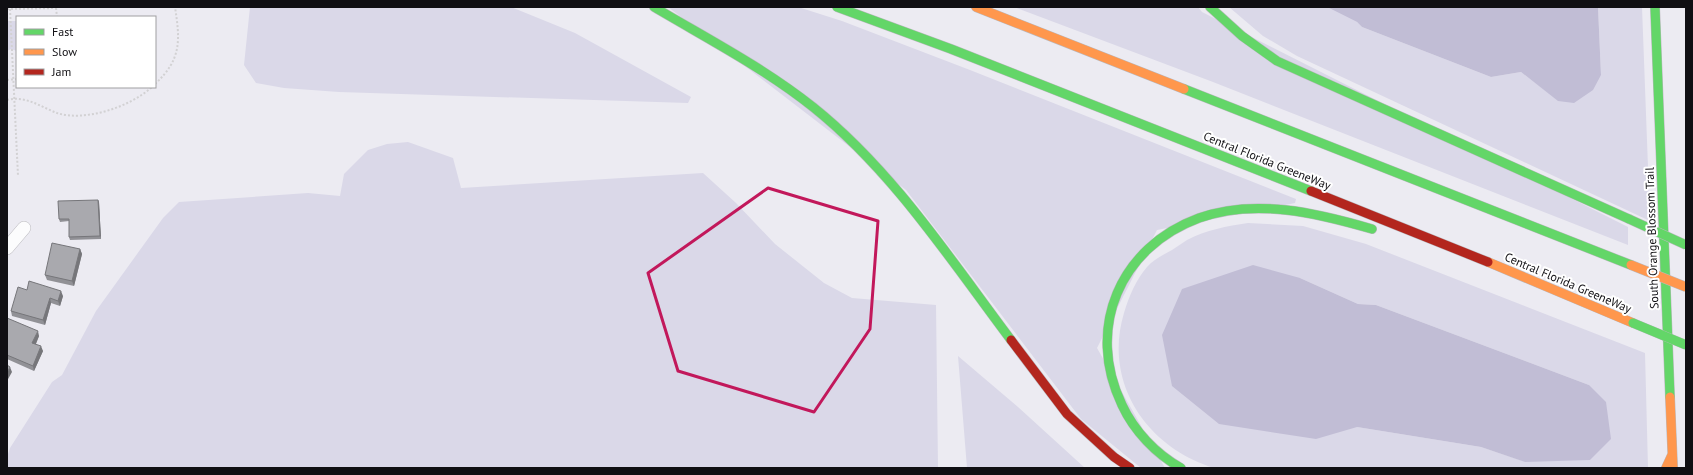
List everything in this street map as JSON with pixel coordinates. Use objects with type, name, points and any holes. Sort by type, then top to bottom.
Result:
[{"type":"main road","points":[[654,7],[756,67],[813,108],[855,145],[900,193],[1067,414],[1114,457],[1130,468]]},
{"type":"main road","name":"Central Florida GreeneWay","points":[[837,7],[951,49],[1422,235],[1686,345]]},
{"type":"main road","points":[[976,7],[1686,287]]},
{"type":"main road","points":[[1210,7],[1254,47],[1277,61],[1686,245]]},
{"type":"main road","name":"South Orange Blossom Trail","points":[[1655,7],[1673,468]]},
{"type":"main road","points":[[1181,468],[1150,446],[1129,421],[1115,393],[1109,371],[1107,338],[1110,311],[1122,282],[1148,248],[1169,233],[1190,223],[1216,214],[1244,210],[1277,210],[1310,214],[1341,220],[1378,231]]},
{"type":"main road","points":[[1453,258],[1633,323]]},
{"type":"main road","points":[[1666,468],[1672,455]]},
{"type":"street","points":[[7,248],[24,228]]},
{"type":"path","points":[[18,176],[9,9],[56,7]]},
{"type":"path","points":[[156,83],[161,79],[174,60],[179,43],[175,7]]},
{"type":"path","points":[[7,80],[16,79]]},
{"type":"path","points":[[7,100],[14,98],[26,100],[58,113],[74,115],[95,114],[118,107],[144,94],[151,88]]},
{"type":"highlighted area","points":[[768,188],[878,221],[870,329],[814,412],[678,371],[648,273]]},
{"type":"shaded area","points":[[250,7],[511,7],[575,33],[691,97],[688,103],[339,92],[284,88],[256,83],[244,65]]},
{"type":"shaded area","points":[[668,7],[798,7],[842,21],[970,70],[1296,199],[1295,203],[1157,230],[1097,348],[1165,468],[1141,468],[1081,419],[906,190]]},
{"type":"shaded area","points":[[1014,7],[1198,7],[1202,12],[1628,227],[1628,245],[1213,82]]},
{"type":"shaded area","points":[[1229,7],[1327,7],[1357,22],[1362,27],[1491,77],[1521,72],[1558,100],[1601,75],[1598,7],[1642,7],[1650,221],[1297,56],[1263,36]]},
{"type":"shaded area","points":[[1327,7],[1598,7],[1601,75],[1593,90],[1574,103],[1558,101],[1521,72],[1491,77],[1362,27],[1357,22]]},
{"type":"shaded area","points":[[7,21],[16,21],[16,51],[11,49],[7,51]]},
{"type":"shaded area","points":[[408,142],[453,158],[461,188],[703,173],[736,203],[775,244],[824,283],[852,298],[936,305],[938,468],[7,468],[7,457],[10,448],[52,382],[62,375],[96,311],[163,218],[179,202],[308,193],[340,196],[344,174],[368,150],[387,144]]},
{"type":"shaded area","points":[[1248,223],[1303,226],[1366,244],[1645,353],[1648,468],[1214,468],[1190,458],[1168,445],[1150,428],[1136,408],[1125,387],[1120,363],[1119,339],[1124,313],[1136,283],[1147,267],[1159,257],[1194,237],[1217,229]],"holes":[[[1300,278],[1358,304],[1376,305],[1589,385],[1526,462],[1481,447],[1357,427]]]},
{"type":"shaded area","points":[[1253,265],[1300,278],[1358,304],[1376,305],[1589,385],[1606,402],[1611,439],[1590,460],[1525,462],[1481,447],[1357,427],[1316,439],[1219,424],[1172,386],[1162,335],[1182,289]]},
{"type":"shaded area","points":[[958,356],[1018,407],[1085,468],[967,468]]},
{"type":"building","points":[[98,200],[100,236],[69,237],[69,219],[59,219],[58,201]]},
{"type":"building","points":[[52,243],[80,249],[72,281],[45,275]]},
{"type":"building","points":[[29,281],[61,291],[58,301],[50,298],[43,320],[11,311],[18,287],[27,290]]},
{"type":"building","points":[[7,318],[38,331],[32,343],[41,346],[33,366],[7,355]]},
{"type":"building","points":[[7,365],[10,367],[7,373]]},
{"type":"traffic: fast","points":[[654,7],[775,79],[813,107],[842,132],[895,187],[943,248],[1011,340]]},
{"type":"traffic: fast","points":[[837,7],[951,49],[1311,191]]},
{"type":"traffic: fast","points":[[1210,7],[1242,36],[1277,61],[1629,219]]},
{"type":"traffic: fast","points":[[1655,7],[1670,397]]},
{"type":"traffic: fast","points":[[1184,89],[1631,265]]},
{"type":"traffic: fast","points":[[1181,468],[1163,456],[1139,433],[1122,405],[1111,376],[1107,347],[1109,320],[1117,294],[1130,270],[1148,249],[1171,231],[1199,218],[1220,212],[1264,208],[1286,210],[1308,213],[1372,229]]},
{"type":"traffic: fast","points":[[1629,219],[1686,245]]},
{"type":"traffic: fast","points":[[1633,323],[1686,345]]},
{"type":"traffic: slow","points":[[976,7],[1184,89]]},
{"type":"traffic: slow","points":[[1488,262],[1633,323]]},
{"type":"traffic: slow","points":[[1631,265],[1686,287]]},
{"type":"traffic: slow","points":[[1670,397],[1673,468]]},
{"type":"traffic: slow","points":[[1666,468],[1672,455]]},
{"type":"traffic: jam","points":[[1311,191],[1488,262]]},
{"type":"traffic: jam","points":[[1011,340],[1067,414],[1114,457],[1130,468]]}]
